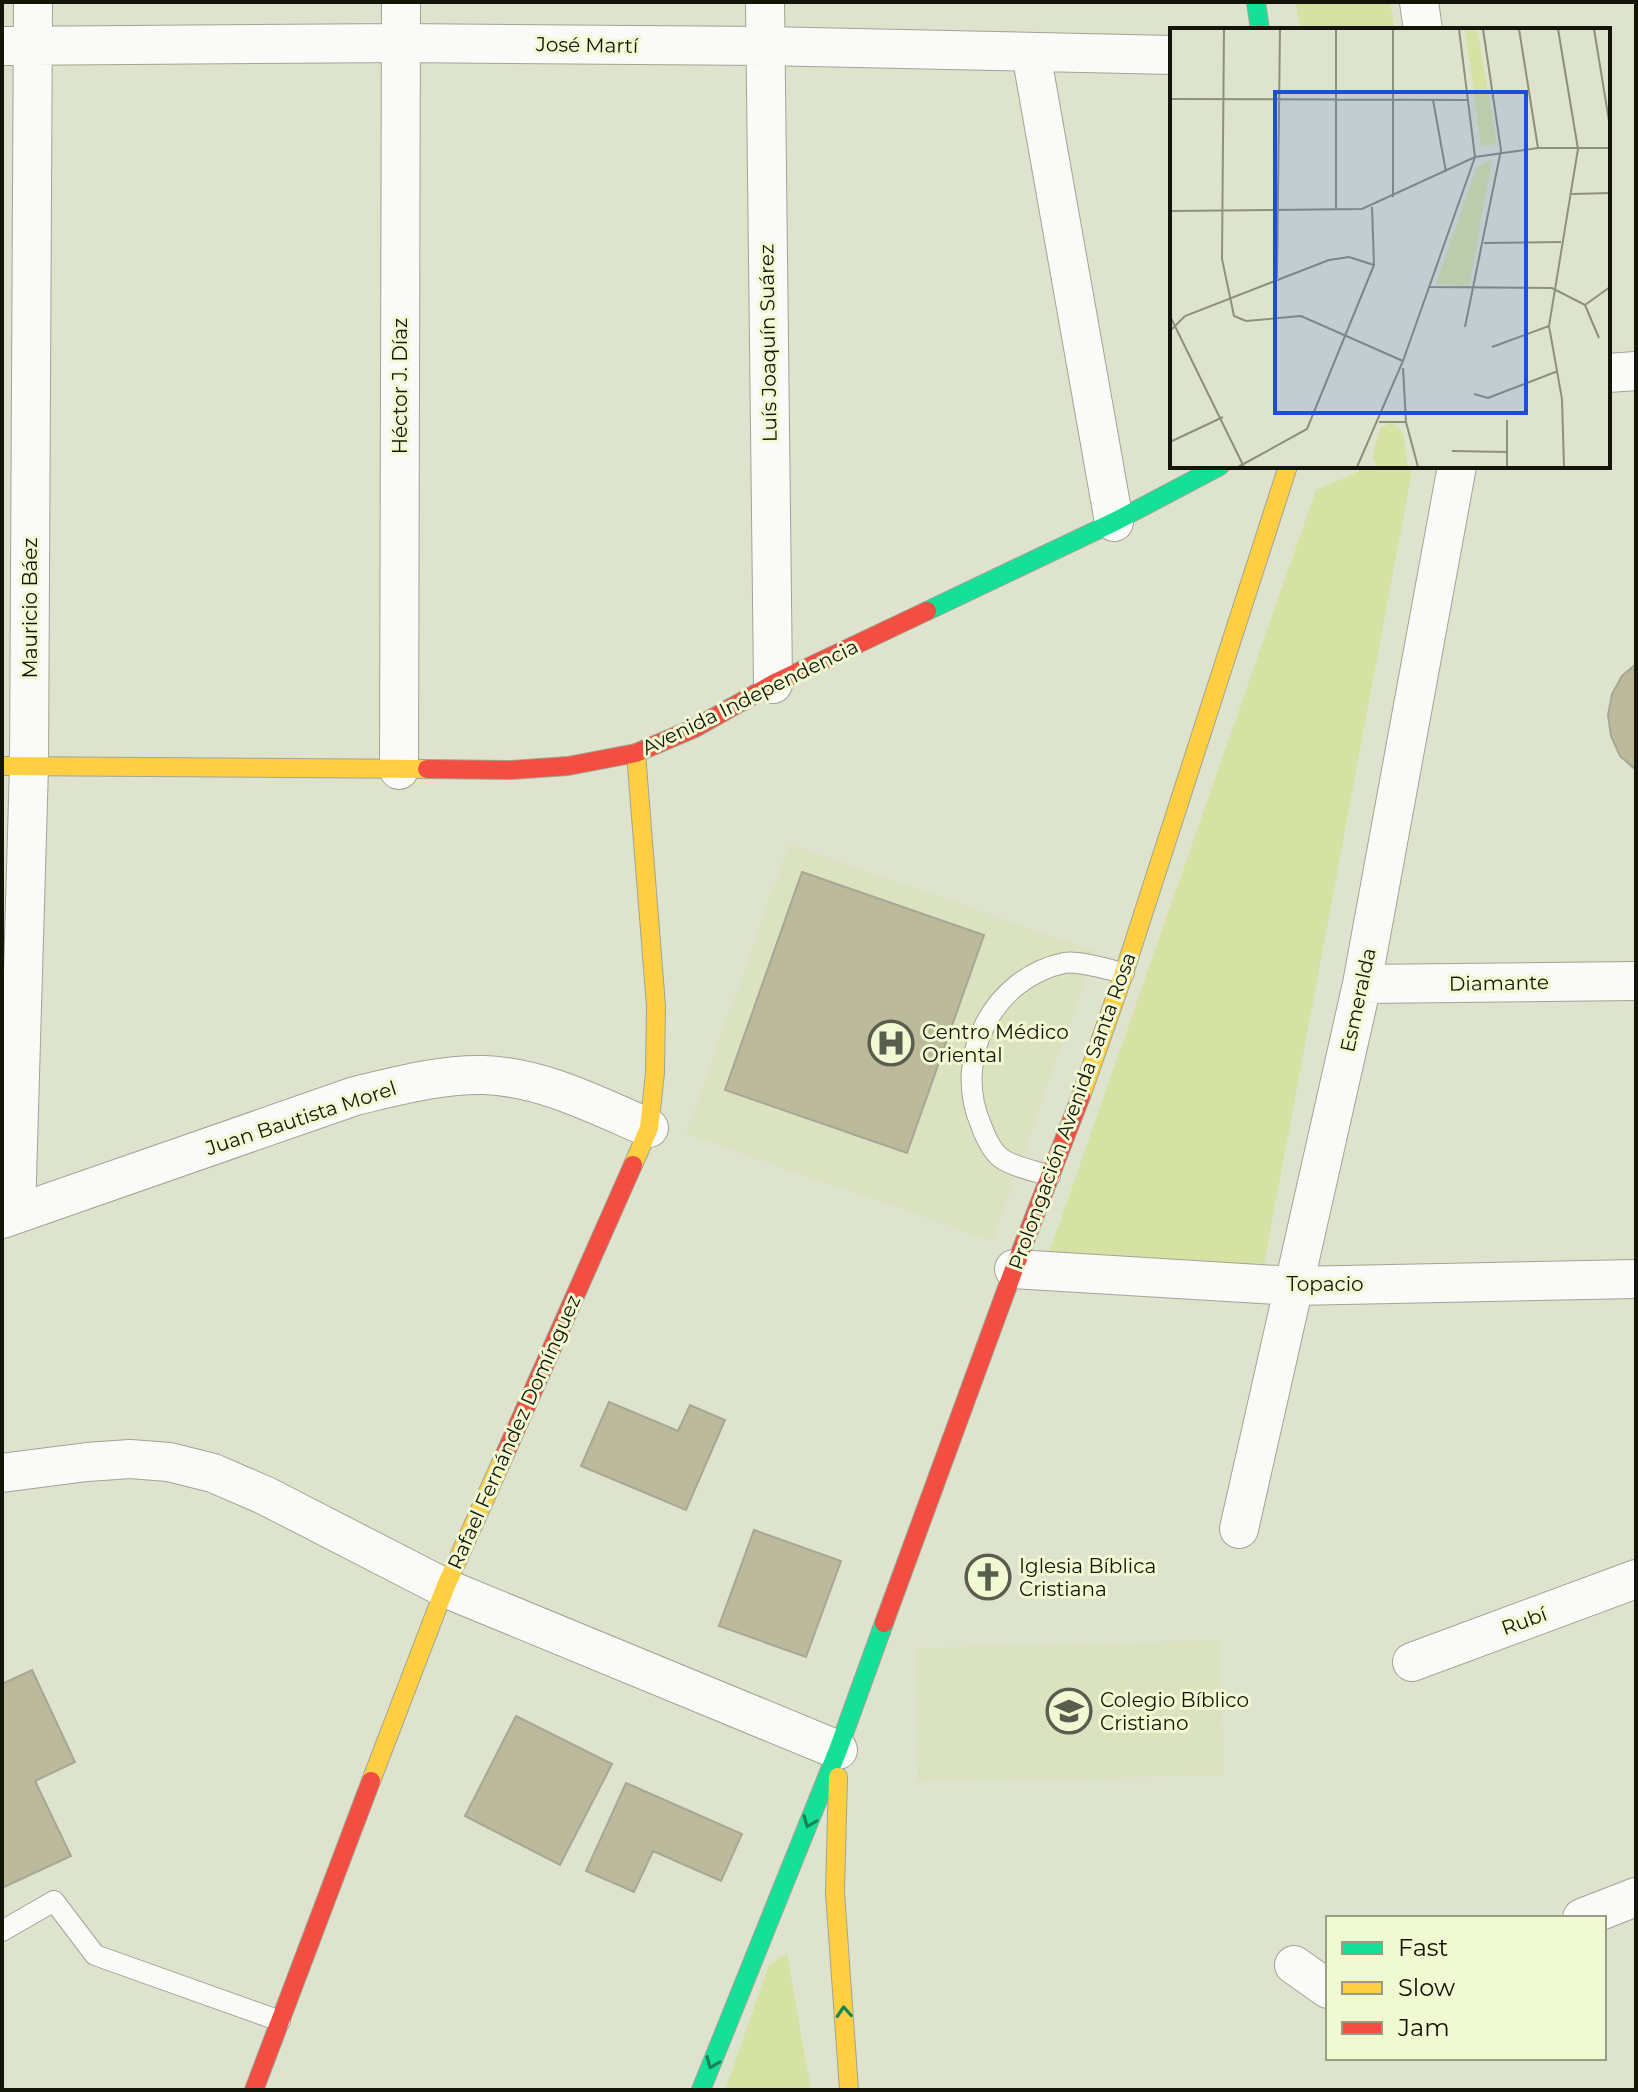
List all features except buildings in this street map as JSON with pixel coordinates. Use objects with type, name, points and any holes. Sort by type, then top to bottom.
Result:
[{"type":"street","name":"Mauricio Báez","points":[[9,1216],[15,766],[18,46],[33,2]]},
{"type":"street","name":"Héctor J. Díaz","points":[[399,770],[401,2]]},
{"type":"street","name":"Luís Joaquín Suárez","points":[[765,2],[773,684]]},
{"type":"street","points":[[1256,2],[1260,28]]},
{"type":"street","points":[[1419,2],[1423,28]]},
{"type":"street","name":"José Martí","points":[[18,46],[401,43],[764,46],[1170,55]]},
{"type":"street","points":[[1031,53],[1114,522]]},
{"type":"street","points":[[1610,373],[1636,371]]},
{"type":"street","name":"Avenida Independencia","points":[[15,766],[525,769],[568,766],[636,753],[695,728],[773,684],[1114,522],[1216,468]]},
{"type":"street","name":"Prolongación Avenida Santa Rosa","points":[[701,2090],[838,1750],[1014,1269],[1089,1075],[1287,468]]},
{"type":"street","name":"Esmeralda","points":[[1239,1529],[1362,984],[1457,468]]},
{"type":"street","name":"Rafael Fernández Domínguez","points":[[254,2090],[445,1588],[649,1128],[655,1073],[656,1006],[636,753]]},
{"type":"street","name":"Diamante","points":[[1362,984],[1636,981]]},
{"type":"street","name":"Juan Bautista Morel","points":[[9,1216],[355,1096],[447,1077],[485,1075],[538,1084],[565,1092],[649,1128]]},
{"type":"street","name":"Topacio","points":[[1014,1269],[1294,1286],[1636,1279]]},
{"type":"street","points":[[2,1473],[130,1459],[169,1462],[213,1473],[266,1496],[445,1588],[838,1750]]},
{"type":"street","name":"Rubí","points":[[1412,1662],[1636,1579]]},
{"type":"street","name":"Prolongación Avenida Santa Rosa","points":[[838,1750],[835,1892],[849,2090]]},
{"type":"street","points":[[1587,1916],[1636,1897]]},
{"type":"street","points":[[1294,1965],[1326,1988]]},
{"type":"lane","points":[[1050,1176],[1002,1159],[987,1139],[976,1114],[971,1089],[971,1064],[978,1038],[988,1016],[1004,997],[1023,980],[1045,969],[1068,962],[1124,973]]},
{"type":"lane","points":[[2,1931],[54,1901],[95,1955],[280,2021]]},
{"type":"shaded area","name":"Centro Médico Oriental","points":[[789,844],[1095,951],[993,1241],[686,1134]]},
{"type":"shaded area","name":"Colegio Bíblico Cristiano","points":[[1220,1640],[1224,1775],[918,1782],[915,1648]]},
{"type":"green space","points":[[1296,2],[1390,2],[1395,28],[1300,28]]},
{"type":"green space","points":[[1366,468],[1413,468],[1264,1265],[1049,1253],[1316,490]]},
{"type":"green space","points":[[787,1953],[811,2090],[725,2090],[769,1965]]},
{"type":"traffic: fast","points":[[1256,2],[1260,28]]},
{"type":"traffic: fast","points":[[927,611],[1114,522],[1216,468]]},
{"type":"traffic: fast","points":[[701,2090],[838,1750],[884,1623]]},
{"type":"traffic: slow","points":[[1081,1096],[1124,973],[1287,468]]},
{"type":"traffic: slow","points":[[633,1165],[649,1128],[655,1073],[656,1006],[636,753]]},
{"type":"traffic: slow","points":[[2,766],[427,769]]},
{"type":"traffic: slow","points":[[371,1781],[445,1588],[505,1454]]},
{"type":"traffic: slow","points":[[838,1777],[835,1892],[849,2090]]},
{"type":"traffic: jam","points":[[427,769],[511,770],[568,766],[636,753],[695,728],[773,684],[927,611]]},
{"type":"traffic: jam","points":[[884,1623],[1081,1096]]},
{"type":"traffic: jam","points":[[505,1454],[633,1165]]},
{"type":"traffic: jam","points":[[254,2090],[371,1781]]},
{"type":"place","name":"Centro Médico Oriental","points":[[891,1043]]},
{"type":"place","name":"Iglesia Bíblica Cristiana","points":[[988,1577]]},
{"type":"place","name":"Colegio Bíblico Cristiano","points":[[1069,1711]]}]
